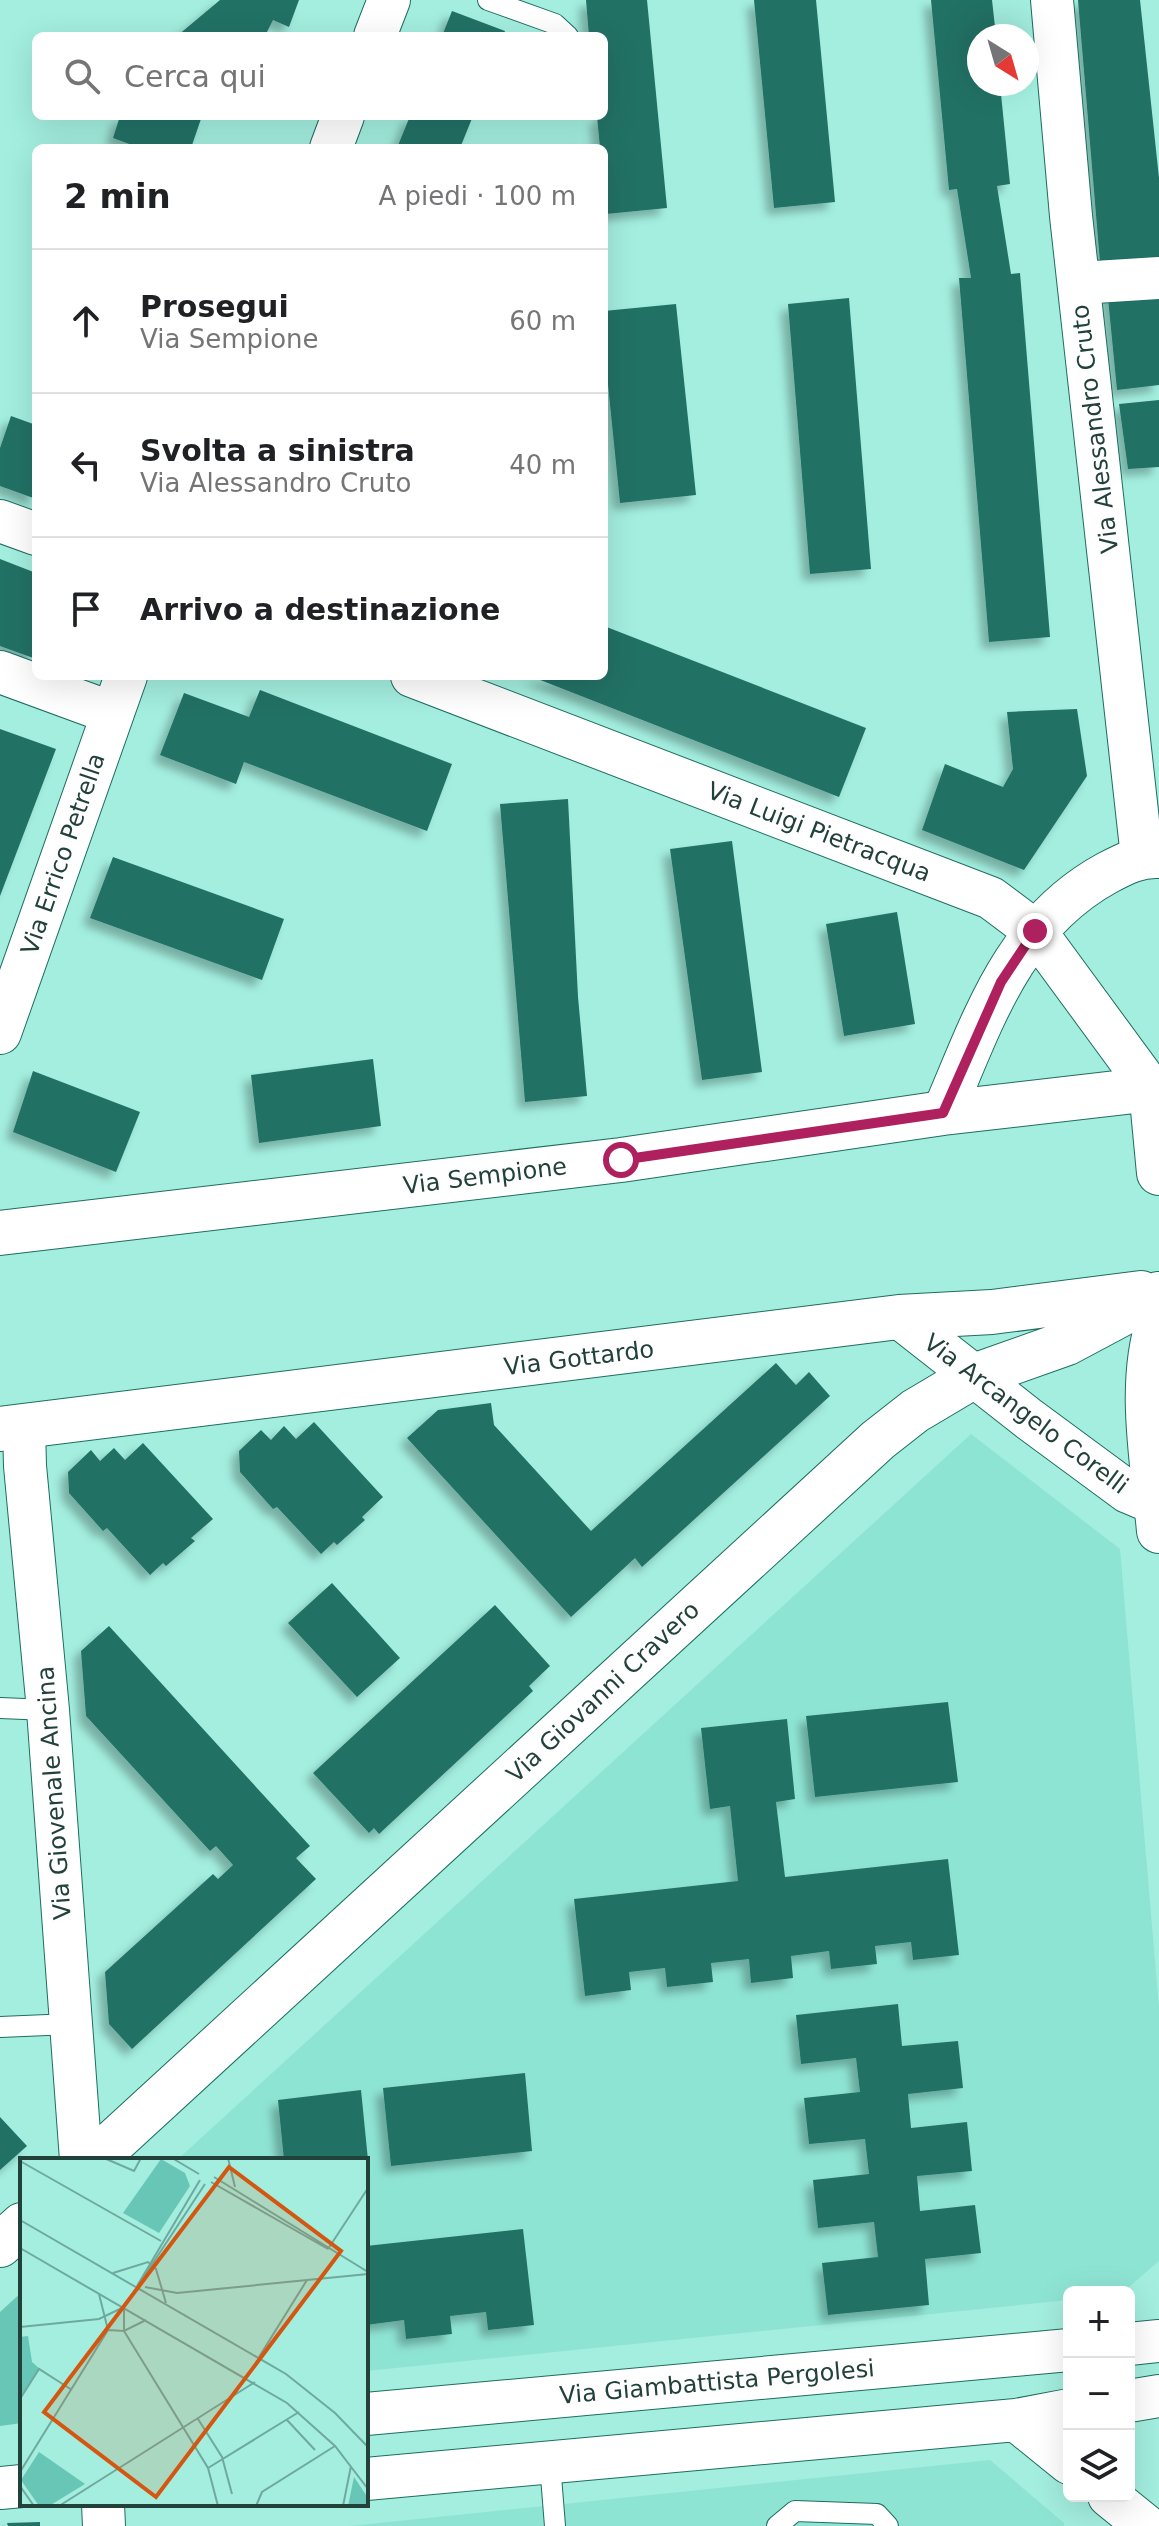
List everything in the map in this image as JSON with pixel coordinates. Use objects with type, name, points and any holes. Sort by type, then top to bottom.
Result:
[{"type":"street","points":[[377,32],[389,0]]},
{"type":"street","name":"Via Alessandro Cruto","points":[[943,1113],[1001,982],[1035,931],[1085,886],[1151,857],[1079,283],[1052,0]]},
{"type":"street","points":[[332,144],[342,120]]},
{"type":"street","points":[[1079,283],[1159,278]]},
{"type":"street","points":[[0,521],[32,533]]},
{"type":"street","points":[[0,672],[32,678]]},
{"type":"street","points":[[43,680],[119,694]]},
{"type":"street","name":"Via Luigi Pietracqua","points":[[422,680],[991,898],[1035,931],[1156,1093]]},
{"type":"street","name":"Via Errico Petrella","points":[[0,1033],[119,694]]},
{"type":"street","points":[[1156,1093],[1159,1173]]},
{"type":"street","name":"Via Sempione","points":[[0,1233],[621,1160],[943,1113],[1156,1093]]},
{"type":"street","name":"Via Gottardo","points":[[12,1428],[899,1317],[992,1312],[1159,1292]]},
{"type":"street","name":"Via Giovanni Cravero","points":[[96,2158],[862,1454],[915,1411],[974,1376],[1067,1343],[1159,1292]]},
{"type":"street","name":"Via Arcangelo Corelli","points":[[899,1317],[1158,1514]]},
{"type":"street","name":"Via Arcangelo Corelli","points":[[1158,1514],[1147,1381],[1153,1337],[1159,1319]]},
{"type":"street","name":"Via Giovenale Ancina","points":[[12,1428],[25,1466],[48,1710],[81,2158]]},
{"type":"street","points":[[0,2245],[20,2227]]},
{"type":"street","points":[[1135,2343],[1159,2341]]},
{"type":"street","name":"Via Giambattista Pergolesi","points":[[368,2414],[1063,2351]]},
{"type":"street","points":[[1135,2400],[1159,2396]]},
{"type":"street","points":[[368,2479],[1016,2420],[1063,2411]]},
{"type":"street","points":[[1016,2420],[1063,2458]]},
{"type":"street","points":[[0,2488],[20,2486]]},
{"type":"street","points":[[1116,2502],[1146,2526]]},
{"type":"street","points":[[103,2506],[104,2526]]},
{"type":"lane","points":[[488,0],[555,24],[564,32]]},
{"type":"lane","points":[[0,1708],[48,1710]]},
{"type":"lane","points":[[0,2027],[71,2024]]},
{"type":"lane","points":[[550,2464],[555,2526]]},
{"type":"lane","points":[[777,2526],[795,2511],[877,2514],[888,2526]]},
{"type":"shaded area","points":[[971,1434],[1120,1549],[1159,2008],[1159,2261],[1130,2286],[1063,2286],[1063,2301],[368,2371],[368,2158],[179,2158]]},
{"type":"shaded area","points":[[20,2294],[20,2423],[0,2426],[0,2312]]},
{"type":"shaded area","points":[[990,2460],[1064,2526],[350,2526]]},
{"type":"building","points":[[220,0],[299,0],[289,27],[273,20],[267,32],[182,32]]},
{"type":"building","points":[[586,0],[647,0],[667,208],[608,214],[608,144],[600,144],[597,120],[608,120],[608,32],[589,32]]},
{"type":"building","points":[[754,0],[816,0],[835,202],[774,208]]},
{"type":"building","points":[[931,0],[992,0],[995,24],[967,24],[967,96],[1001,96],[1010,184],[997,186],[1011,274],[1020,273],[1050,637],[989,642],[959,278],[971,278],[957,189],[949,190]]},
{"type":"building","points":[[1078,0],[1140,0],[1159,178],[1159,270],[1101,274]]},
{"type":"building","points":[[452,11],[505,31],[505,32],[444,32]]},
{"type":"building","points":[[119,120],[201,120],[192,144],[129,144],[113,138]]},
{"type":"building","points":[[408,120],[471,120],[462,144],[399,144]]},
{"type":"building","points":[[1159,283],[1159,385],[1117,390],[1107,288]]},
{"type":"building","points":[[849,298],[871,569],[810,574],[788,304]]},
{"type":"building","points":[[676,304],[696,495],[620,503],[608,384],[608,311]]},
{"type":"building","points":[[1159,400],[1159,467],[1128,469],[1119,404]]},
{"type":"building","points":[[11,416],[32,424],[32,498],[0,486],[0,448]]},
{"type":"building","points":[[0,559],[32,571],[32,658],[0,646]]},
{"type":"building","points":[[608,628],[866,728],[839,797],[540,680],[608,680]]},
{"type":"building","points":[[260,690],[452,764],[427,831],[244,762],[236,784],[160,755],[184,693],[249,717]]},
{"type":"building","points":[[1077,709],[1087,776],[1024,870],[922,830],[945,764],[1003,787],[1013,769],[1007,712]]},
{"type":"building","points":[[0,729],[56,749],[0,896]]},
{"type":"building","points":[[568,799],[578,997],[587,1096],[525,1102],[500,804]]},
{"type":"building","points":[[732,841],[762,1072],[702,1080],[670,849]]},
{"type":"building","points":[[113,857],[284,919],[262,980],[90,918]]},
{"type":"building","points":[[897,912],[915,1024],[844,1036],[826,924]]},
{"type":"building","points":[[373,1059],[381,1126],[259,1143],[251,1075]]},
{"type":"building","points":[[33,1071],[140,1112],[116,1172],[13,1132]]},
{"type":"building","points":[[776,1363],[796,1385],[809,1372],[830,1396],[642,1567],[635,1558],[571,1617],[407,1438],[438,1410],[491,1403],[494,1425],[591,1531]]},
{"type":"building","points":[[314,1422],[383,1497],[362,1517],[365,1520],[337,1545],[334,1542],[321,1554],[277,1507],[273,1509],[240,1472],[239,1451],[261,1430],[271,1440],[284,1426],[296,1439]]},
{"type":"building","points":[[143,1443],[213,1519],[191,1538],[195,1541],[166,1566],[163,1563],[150,1575],[107,1528],[103,1531],[69,1493],[68,1472],[91,1450],[100,1461],[114,1448],[125,1460]]},
{"type":"building","points":[[332,1583],[400,1658],[357,1697],[288,1623]]},
{"type":"building","points":[[495,1605],[550,1666],[529,1686],[533,1691],[379,1834],[374,1828],[369,1833],[313,1773]]},
{"type":"building","points":[[109,1626],[310,1846],[296,1858],[316,1879],[132,2049],[109,2024],[105,1972],[213,1874],[218,1879],[233,1865],[216,1846],[210,1851],[86,1716],[81,1651]]},
{"type":"building","points":[[948,1702],[958,1782],[815,1797],[806,1716]]},
{"type":"building","points":[[787,1719],[795,1799],[776,1802],[785,1877],[948,1859],[959,1955],[913,1960],[911,1942],[875,1946],[877,1964],[831,1969],[829,1951],[791,1956],[793,1978],[751,1983],[749,1959],[711,1963],[713,1982],[667,1987],[665,1968],[629,1972],[631,1990],[585,1996],[574,1899],[738,1881],[730,1806],[710,1809],[701,1728]]},
{"type":"building","points":[[898,2004],[902,2046],[958,2041],[963,2088],[908,2094],[911,2128],[967,2122],[972,2171],[917,2176],[920,2211],[975,2205],[981,2253],[925,2259],[929,2305],[828,2315],[822,2263],[878,2257],[874,2222],[818,2228],[813,2180],[869,2174],[865,2139],[809,2144],[804,2098],[860,2092],[856,2058],[801,2064],[796,2015]]},
{"type":"building","points":[[525,2073],[532,2151],[391,2166],[383,2088]]},
{"type":"building","points":[[361,2090],[368,2158],[284,2158],[278,2100]]},
{"type":"building","points":[[0,2117],[27,2146],[0,2170]]},
{"type":"building","points":[[523,2229],[534,2325],[488,2330],[486,2312],[450,2316],[452,2334],[406,2339],[404,2320],[368,2325],[368,2246]]},
{"type":"building","points":[[40,2522],[40,2526],[8,2526],[7,2523]]},
{"type":"route","points":[[621,1160],[943,1113],[1001,982],[1035,931]]}]
